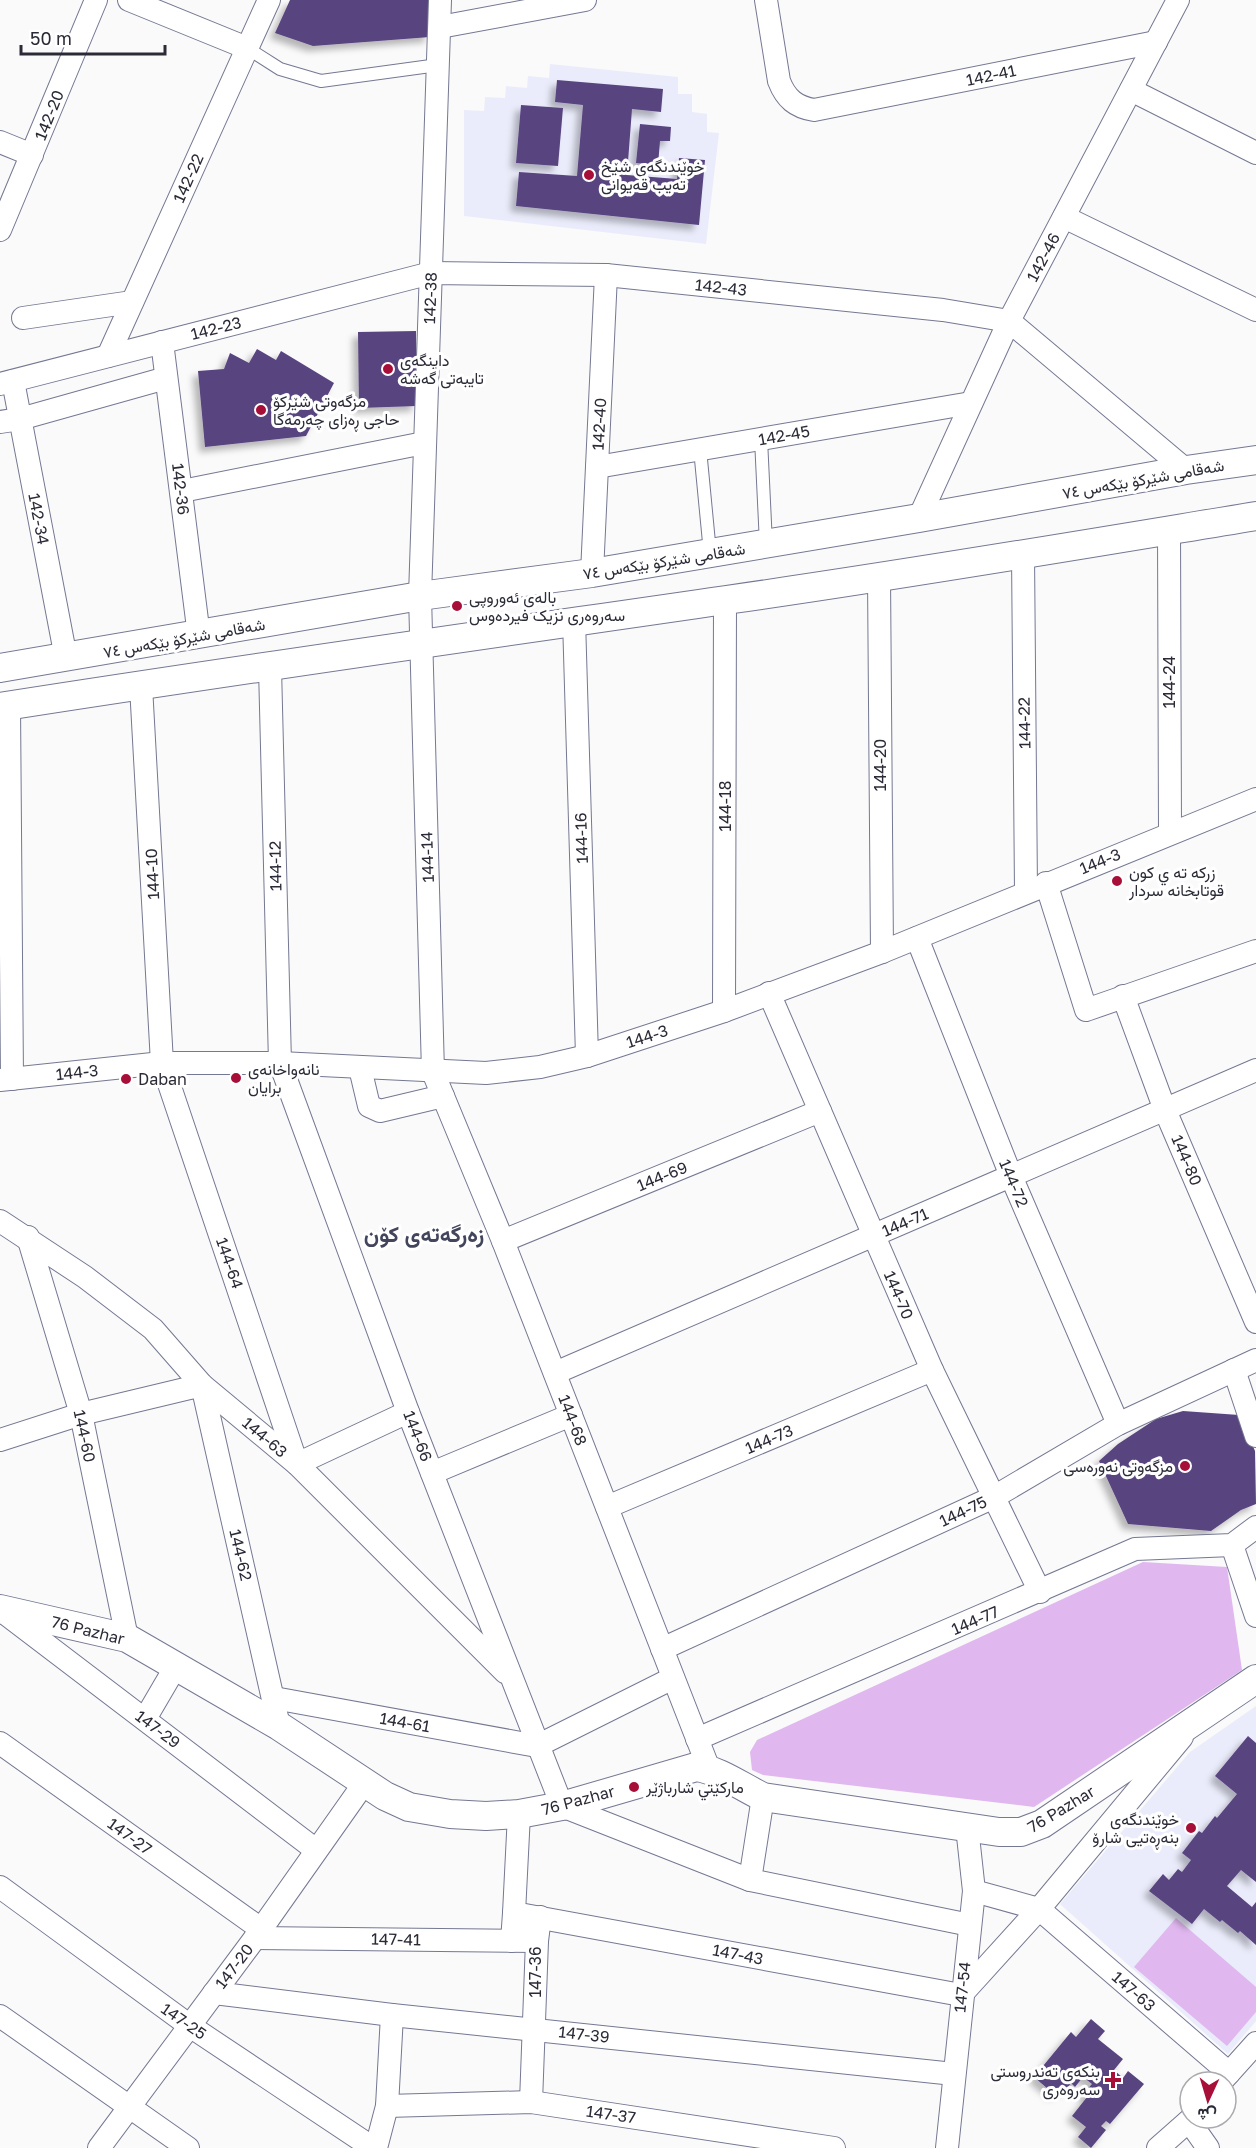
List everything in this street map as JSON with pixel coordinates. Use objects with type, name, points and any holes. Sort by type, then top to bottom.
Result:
[{"type":"street","name":"142-20","points":[[0,230],[96,0]]},
{"type":"street","points":[[129,0],[247,48]]},
{"type":"street","name":"142-22","points":[[108,356],[268,0]]},
{"type":"street","name":"142-38","points":[[420,596],[440,0]]},
{"type":"street","points":[[440,27],[585,0]]},
{"type":"street","name":"142-41","points":[[766,0],[779,81],[783,92],[802,108],[827,109],[1156,42]]},
{"type":"street","name":"142-46","points":[[919,518],[1009,321],[1178,0]]},
{"type":"street","points":[[1131,90],[1256,153]]},
{"type":"street","points":[[0,142],[32,155]]},
{"type":"street","points":[[1064,217],[1256,310]]},
{"type":"street","name":"142-43","points":[[431,273],[606,275],[943,310],[1009,321]]},
{"type":"street","name":"142-23","points":[[7,383],[431,273]]},
{"type":"street","name":"142-40","points":[[592,573],[606,275]]},
{"type":"street","points":[[23,318],[132,302]]},
{"type":"street","points":[[1009,321],[1186,470]]},
{"type":"street","name":"142-36","points":[[162,342],[199,636]]},
{"type":"street","points":[[10,421],[166,378]]},
{"type":"street","name":"142-34","points":[[7,383],[10,421],[66,658]]},
{"type":"street","name":"142-45","points":[[597,467],[971,403]]},
{"type":"street","points":[[182,491],[424,442]]},
{"type":"street","name":"شەقامی شێرکۆ بێکەس ٧٤","points":[[0,668],[199,636],[420,596],[592,573],[1186,470],[1256,460]]},
{"type":"street","points":[[6,1079],[4,706],[270,668],[421,642],[879,577],[1256,516]]},
{"type":"street","name":"144-24","points":[[1169,530],[1170,833]]},
{"type":"street","name":"144-22","points":[[1023,554],[1036,887],[1086,1010],[1123,996]]},
{"type":"street","name":"144-20","points":[[879,577],[882,952]]},
{"type":"street","name":"144-14","points":[[420,596],[433,1072]]},
{"type":"street","name":"144-18","points":[[724,1011],[725,600]]},
{"type":"street","name":"144-16","points":[[574,620],[587,1056]]},
{"type":"street","name":"144-12","points":[[270,668],[280,1064]]},
{"type":"street","name":"144-10","points":[[141,686],[162,1063]]},
{"type":"street","name":"144-3","points":[[6,1079],[162,1063],[280,1064],[486,1073],[540,1067],[587,1056],[724,1011],[882,952],[1036,887],[1256,799]]},
{"type":"street","name":"144-72","points":[[917,938],[1011,1176],[1118,1424]]},
{"type":"street","points":[[1123,996],[1256,951]]},
{"type":"street","name":"144-70","points":[[770,993],[932,1370],[1040,1592]]},
{"type":"street","name":"144-80","points":[[1123,996],[1165,1110],[1256,1322]]},
{"type":"street","name":"144-64","points":[[162,1063],[297,1464]]},
{"type":"street","name":"144-66","points":[[280,1064],[408,1412],[562,1806]]},
{"type":"street","points":[[360,1068],[369,1106],[374,1110],[380,1111],[443,1096]]},
{"type":"street","name":"144-71","points":[[555,1373],[1256,1070]]},
{"type":"street","name":"144-68","points":[[433,1072],[503,1241],[709,1769]]},
{"type":"street","name":"144-69","points":[[503,1241],[820,1110]]},
{"type":"street","name":"144-63","points":[[0,1221],[28,1237],[119,1301],[153,1329],[202,1385],[297,1464],[510,1677]]},
{"type":"street","name":"144-60","points":[[28,1237],[81,1414],[127,1638]]},
{"type":"street","name":"144-75","points":[[662,1649],[994,1497],[1118,1424],[1256,1360]]},
{"type":"street","name":"144-73","points":[[607,1508],[932,1370]]},
{"type":"street","points":[[1234,1370],[1256,1436]]},
{"type":"street","points":[[0,1440],[81,1414],[202,1385]]},
{"type":"street","name":"144-62","points":[[202,1385],[279,1726]]},
{"type":"street","points":[[297,1464],[408,1412]]},
{"type":"street","points":[[432,1473],[571,1415]]},
{"type":"street","points":[[1256,1527],[1232,1545],[1256,1616]]},
{"type":"street","name":"144-77","points":[[697,1739],[1135,1549],[1232,1545]]},
{"type":"street","name":"76 Pazhar","points":[[0,1609],[127,1638],[279,1726],[385,1796],[409,1807],[477,1815],[519,1814],[562,1806],[680,1770],[709,1769],[734,1784],[763,1797],[1012,1833],[1042,1824],[1256,1679]]},
{"type":"street","name":"147-29","points":[[0,1609],[316,1850]]},
{"type":"street","points":[[145,1719],[176,1666]]},
{"type":"street","points":[[537,1746],[673,1678]]},
{"type":"street","name":"144-61","points":[[274,1698],[537,1746]]},
{"type":"street","points":[[961,1995],[1039,1909],[1192,1724]]},
{"type":"street","name":"147-27","points":[[0,1743],[258,1934]]},
{"type":"street","name":"147-20","points":[[99,2148],[258,1934],[364,1782]]},
{"type":"street","points":[[750,1880],[763,1797]]},
{"type":"street","points":[[562,1806],[750,1880],[970,1925]]},
{"type":"street","name":"147-36","points":[[519,1814],[535,2028],[531,2102]]},
{"type":"street","name":"147-54","points":[[947,2148],[961,1995],[974,1891],[967,1827]]},
{"type":"street","name":"147-25","points":[[0,1887],[190,2026],[374,2148]]},
{"type":"street","points":[[974,1891],[1039,1909]]},
{"type":"street","name":"147-63","points":[[1039,1909],[1217,2070]]},
{"type":"street","name":"147-41","points":[[258,1934],[526,1928]]},
{"type":"street","name":"147-43","points":[[526,1928],[961,1995]]},
{"type":"street","name":"147-39","points":[[214,1993],[392,2015],[535,2028],[954,2074]]},
{"type":"street","points":[[374,2148],[387,2106],[392,2015]]},
{"type":"street","points":[[0,2016],[188,2148]]},
{"type":"street","points":[[1231,2070],[1256,2043]]},
{"type":"street","name":"147-37","points":[[387,2106],[531,2102],[834,2148]]},
{"type":"street","points":[[1158,2148],[1179,2130]]},
{"type":"street","points":[[1196,2130],[1208,2148]]},
{"type":"lane","points":[[247,48],[280,69],[321,81],[438,65]]},
{"type":"lane","points":[[760,439],[766,544]]},
{"type":"lane","points":[[700,449],[710,553]]},
{"type":"shaded area","name":"خوێندنگەی شێخ تەیب قەیوانی","points":[[550,64],[678,77],[678,94],[692,94],[692,112],[707,114],[707,132],[719,133],[706,244],[464,216],[464,110],[484,111],[485,97],[505,98],[506,86],[527,88],[528,76],[549,78]]},
{"type":"shaded area","points":[[1143,1562],[1227,1567],[1242,1670],[1034,1807],[763,1775],[752,1770],[750,1752],[757,1740]]},
{"type":"shaded area","name":"خوێندنگەی بنەڕەتیی شارۆ","points":[[1256,1706],[1256,2021],[1228,2054],[1060,1904],[1190,1752]]},
{"type":"shaded area","points":[[1176,1918],[1256,1987],[1256,2012],[1227,2046],[1134,1967]]},
{"type":"building","points":[[290,0],[431,0],[430,37],[313,46],[275,33]]},
{"type":"building","points":[[557,80],[663,89],[661,112],[632,109],[627,175],[677,179],[679,158],[705,160],[699,225],[516,206],[519,172],[577,176],[583,105],[555,102]]},
{"type":"building","points":[[521,105],[563,108],[558,166],[516,163]]},
{"type":"building","points":[[640,124],[671,127],[670,141],[660,141],[658,165],[636,163]]},
{"type":"building","name":"داینگەی تایبەتی گەشە","points":[[416,331],[417,406],[359,408],[358,332]]},
{"type":"building","name":"مزگەوتی شێرکۆ حاجی ڕەزای چەرمەگا","points":[[257,349],[276,360],[281,351],[334,383],[306,436],[205,447],[198,371],[224,369],[230,353],[249,363]]},
{"type":"building","points":[[1183,1411],[1239,1415],[1255,1451],[1256,1504],[1241,1510],[1211,1531],[1128,1524],[1099,1461],[1118,1444],[1156,1419]]},
{"type":"building","points":[[1248,1736],[1256,1743],[1256,1882],[1241,1870],[1227,1886],[1252,1907],[1256,1902],[1256,1945],[1240,1931],[1238,1933],[1222,1920],[1220,1922],[1204,1909],[1192,1924],[1149,1891],[1163,1874],[1169,1880],[1178,1869],[1182,1872],[1191,1860],[1182,1853],[1199,1831],[1202,1833],[1237,1794],[1215,1776]]},
{"type":"building","name":"بنکەی تەندروستی سەروەری","points":[[1091,2019],[1105,2031],[1098,2039],[1123,2059],[1114,2070],[1123,2078],[1128,2071],[1144,2084],[1110,2124],[1106,2121],[1101,2126],[1106,2130],[1091,2148],[1078,2137],[1086,2127],[1072,2116],[1087,2097],[1083,2094],[1092,2084],[1083,2077],[1075,2087],[1071,2083],[1065,2091],[1061,2087],[1055,2095],[1034,2077],[1071,2032],[1076,2037]]},
{"type":"place","name":"خوێندنگەی شێخ تەیب قەیوانی","points":[[589,175]]},
{"type":"place","name":"داینگەی تایبەتی گەشە","points":[[388,369]]},
{"type":"place","name":"مزگەوتی شێرکۆ حاجی ڕەزای چەرمەگا","points":[[261,410]]},
{"type":"place","name":"بالەی ئەوروپی سەروەری نزیک فیردەوس","points":[[457,606]]},
{"type":"place","name":"زركه ته ي كون قوتابخانه سردار","points":[[1117,881]]},
{"type":"place","name":"نانەواخانەی برایان","points":[[236,1078]]},
{"type":"place","name":"Daban","points":[[126,1079]]},
{"type":"place","name":"مزگەوتی نەورەسی","points":[[1185,1466]]},
{"type":"place","name":"مارکێتي شارباژێر","points":[[634,1787]]},
{"type":"place","name":"خوێندنگەی بنەڕەتیی شارۆ","points":[[1191,1828]]},
{"type":"place","name":"بنکەی تەندروستی سەروەری","points":[[1113,2080]]},
{"type":"district","name":"زەرگەتەی کۆن","points":[[424,1234]]}]
